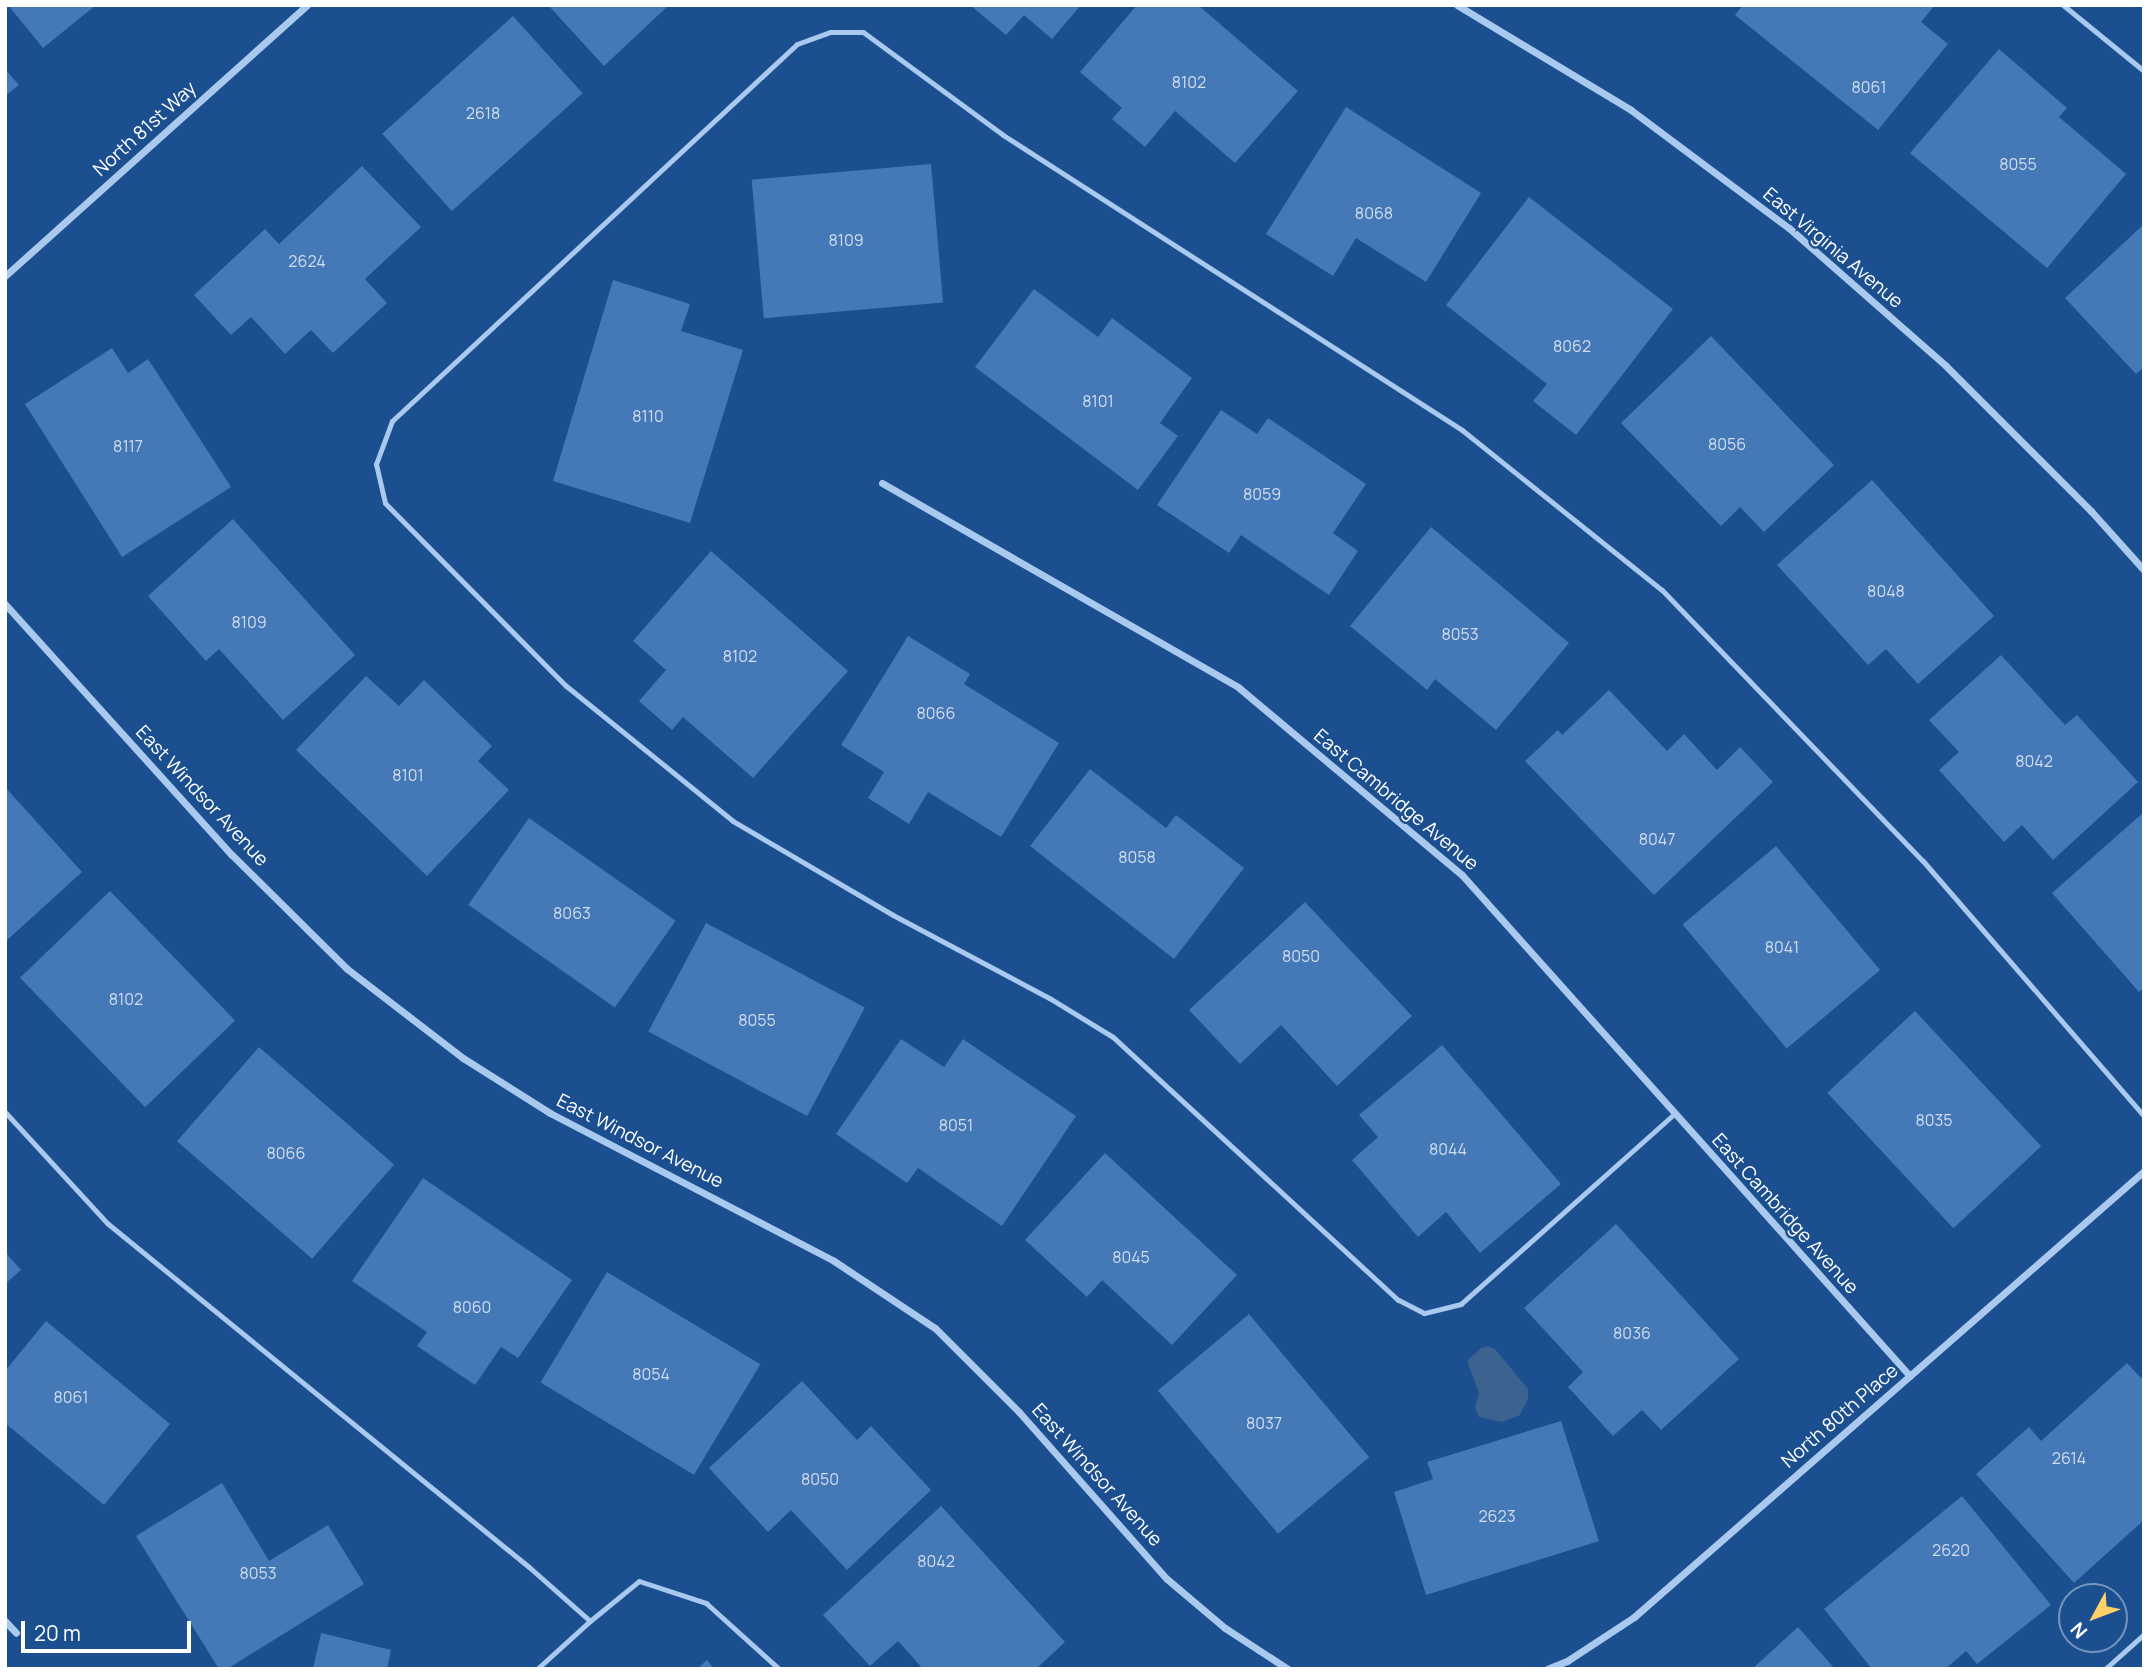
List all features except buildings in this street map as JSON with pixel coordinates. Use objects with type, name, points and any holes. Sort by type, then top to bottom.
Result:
[{"type":"street","name":"North 81st Way","points":[[5,276],[307,5]]},
{"type":"street","name":"East Virginia Avenue","points":[[1457,5],[1631,110],[1789,228],[1946,366],[2091,511],[2144,570]]},
{"type":"street","name":"East Cambridge Avenue","points":[[882,484],[1238,687],[1462,875],[1910,1376]]},
{"type":"street","name":"East Windsor Avenue","points":[[5,604],[232,855],[346,968],[463,1058],[550,1113],[834,1261],[935,1328],[1019,1412],[1167,1579],[1225,1628],[1288,1669]]},
{"type":"street","name":"North 80th Place","points":[[1547,1669],[1567,1661],[1634,1618],[2144,1171]]},
{"type":"street","points":[[5,1621],[16,1633]]},
{"type":"lane","points":[[2063,5],[2144,71]]},
{"type":"lane","points":[[1674,1114],[1461,1304],[1424,1314],[1398,1300],[1113,1037],[1051,999],[893,915],[733,821],[566,686],[385,503],[376,464],[392,421],[797,44],[830,32],[863,32],[1003,135],[1462,430],[1662,590],[1923,861],[2144,1116]]},
{"type":"lane","points":[[5,1112],[107,1223],[508,1549],[590,1621]]},
{"type":"lane","points":[[537,1669],[639,1581],[706,1603],[779,1669]]},
{"type":"lane","points":[[2105,1669],[2144,1634]]},
{"type":"water","points":[[1488,1346],[1495,1349],[1528,1389],[1528,1399],[1520,1415],[1502,1422],[1479,1417],[1475,1408],[1479,1393],[1467,1361],[1481,1348]]}]
